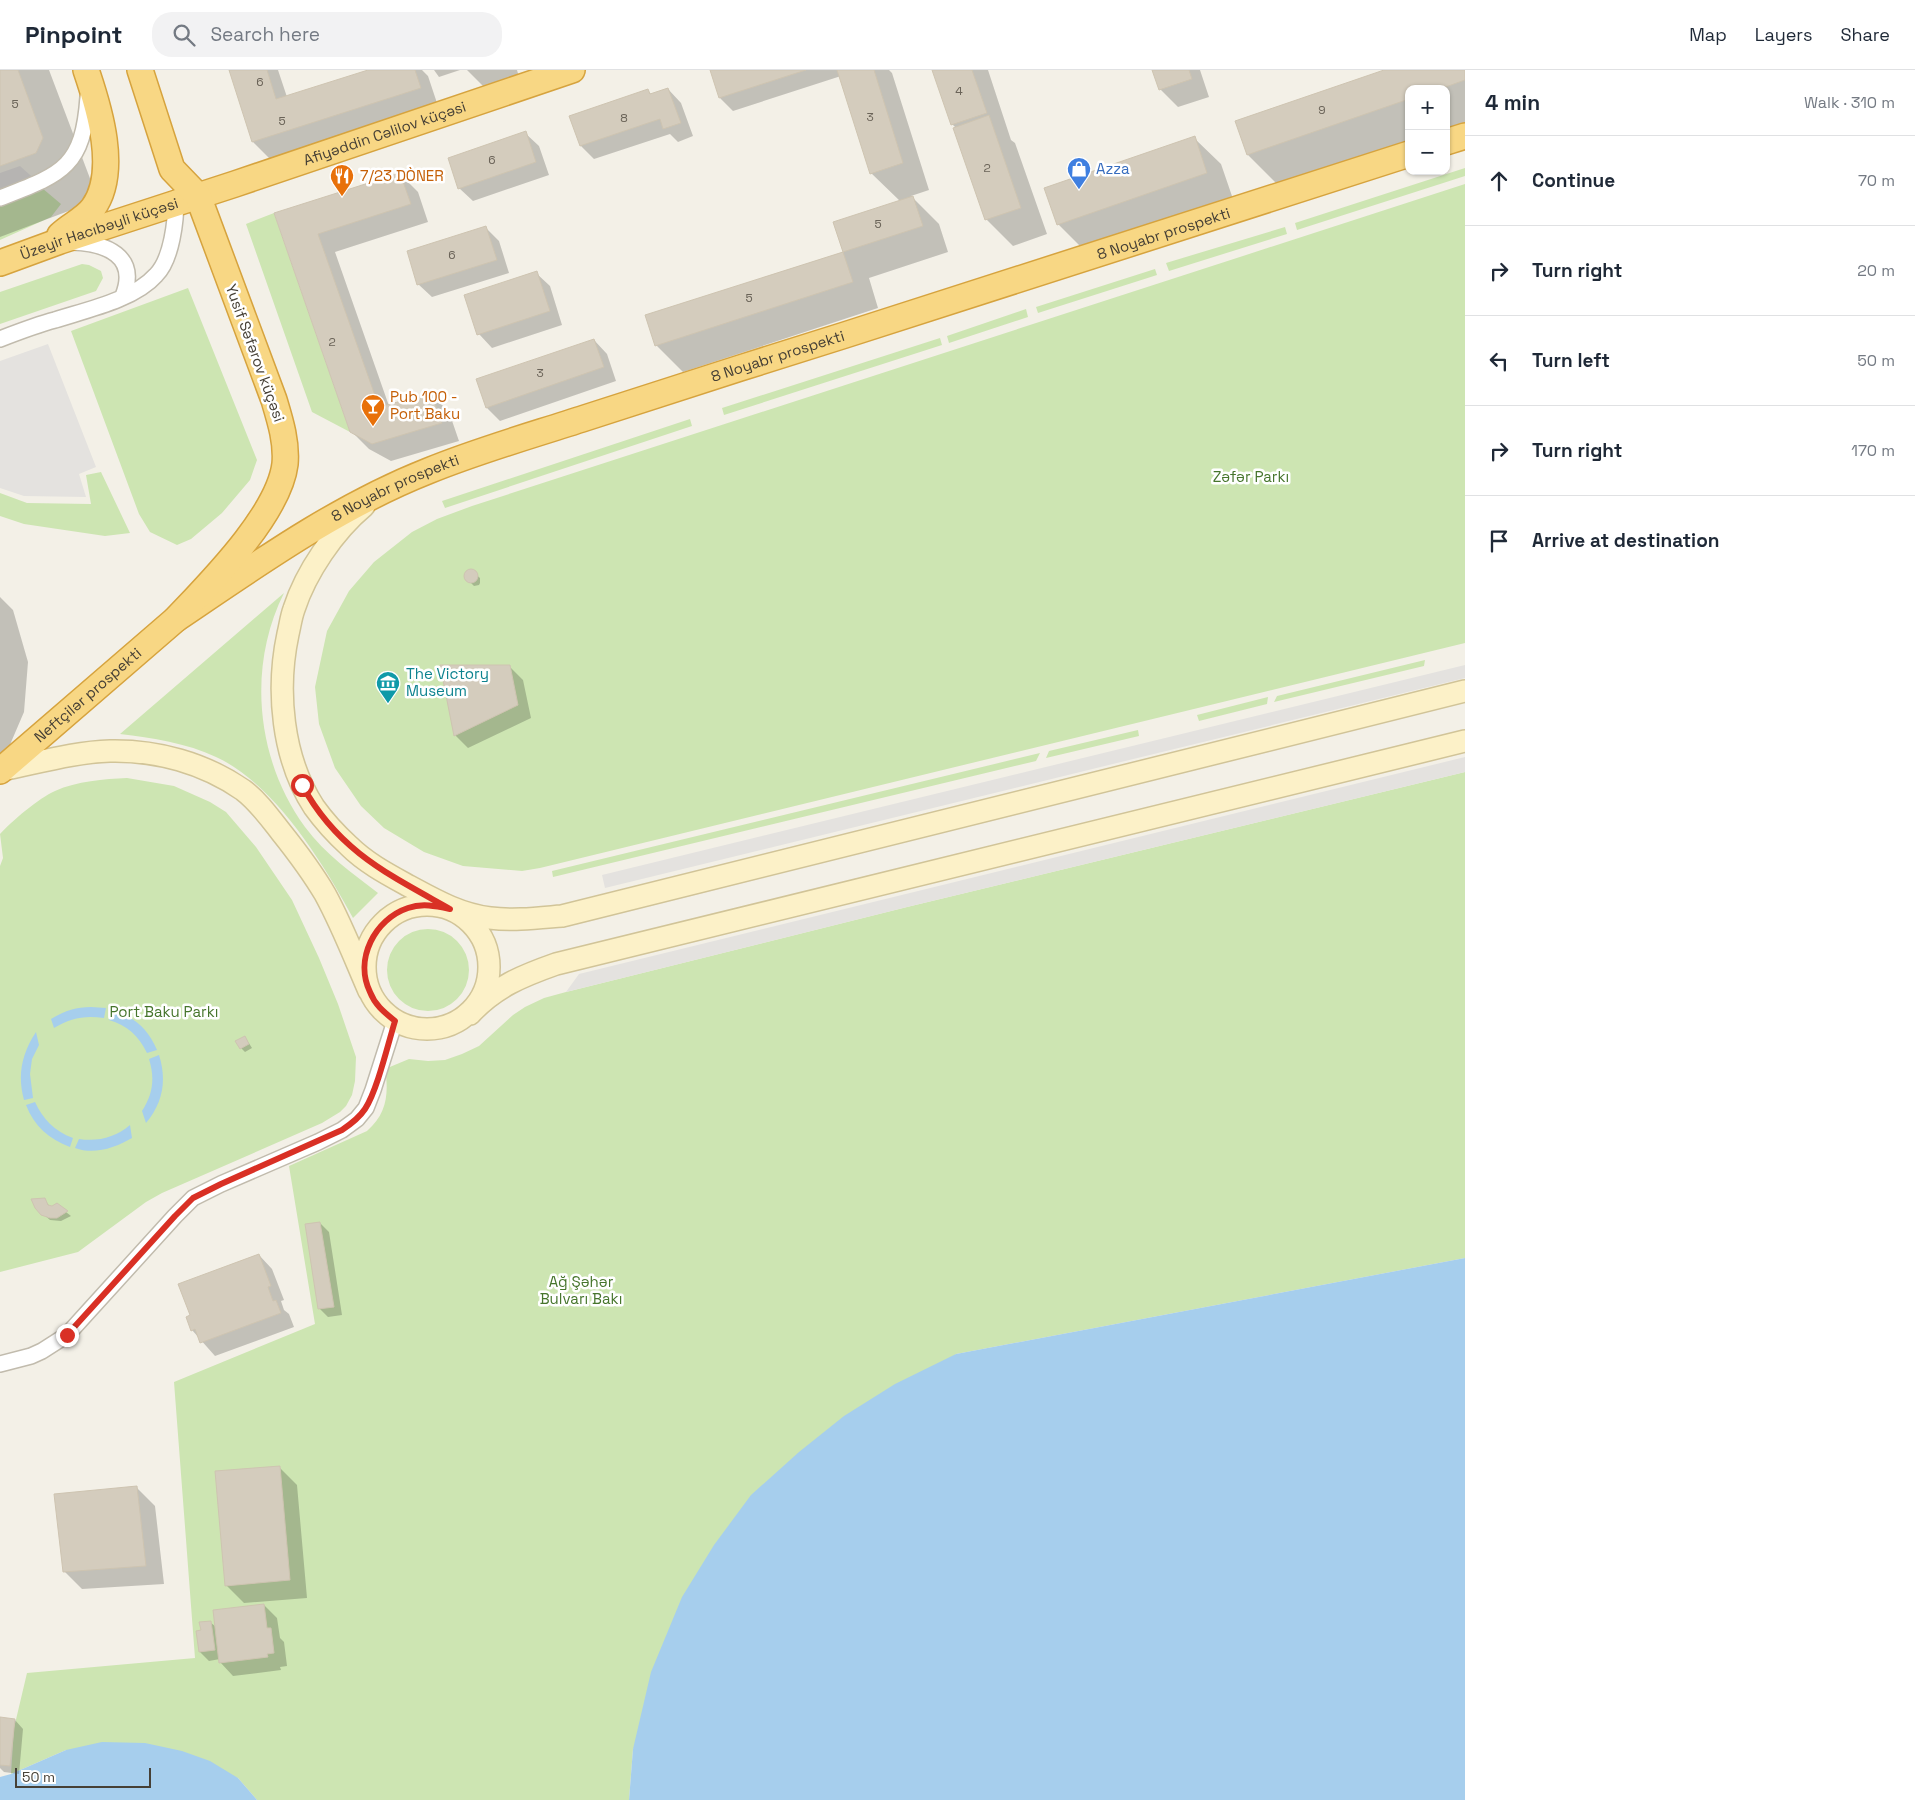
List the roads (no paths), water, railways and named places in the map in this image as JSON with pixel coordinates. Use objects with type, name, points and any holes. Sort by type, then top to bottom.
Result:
[{"type":"highway","name":"Yusif Səfərov küçəsi","points":[[140,70],[172,169],[278,413],[285,446],[285,464],[274,497],[263,516],[223,569],[176,619]]},
{"type":"highway","name":"Afiyəddin Cəlilov küçəsi","points":[[187,200],[572,70]]},
{"type":"highway","points":[[56,243],[63,232],[80,221],[92,209],[100,196],[102,188],[105,146],[99,113],[88,75]]},
{"type":"highway","points":[[1450,141],[1465,136]]},
{"type":"highway","name":"8 Noyabr prospekti","points":[[176,619],[297,540],[379,493],[426,471],[476,453],[1405,155]]},
{"type":"highway","name":"Üzeyir Hacıbəyli küçəsi","points":[[0,263],[187,200]]},
{"type":"highway","name":"Neftçilər prospekti","points":[[1,770],[176,619]]},
{"type":"main road","points":[[379,493],[343,525],[325,549],[302,590],[294,609],[283,659],[282,689],[286,730],[292,757],[302,785],[314,806],[330,827],[350,848],[371,863],[469,920],[482,936],[490,956],[490,977],[483,997],[470,1014]]},
{"type":"main road","points":[[369,991],[364,971],[367,950],[376,931],[390,916],[409,907],[430,905],[489,918],[521,920],[562,916],[1465,692]]},
{"type":"main road","points":[[1,770],[59,758],[109,751],[148,753],[185,761],[218,775],[244,791],[270,818],[305,862],[341,927],[369,991],[379,1008],[395,1021],[414,1029],[433,1030],[453,1025],[470,1014],[484,999],[526,974],[556,964],[1465,741]]},
{"type":"street","points":[[0,198],[39,182],[59,171],[72,159],[80,143],[87,119],[88,75]]},
{"type":"street","points":[[0,339],[123,296],[142,287],[157,274],[166,259],[187,200]]},
{"type":"street","points":[[56,243],[84,242],[100,245],[116,254],[123,261],[128,272],[128,284],[123,296]]},
{"type":"street","points":[[0,1364],[31,1356],[67,1335],[193,1198],[326,1138],[342,1130],[357,1119],[366,1108],[374,1090],[395,1021]]},
{"type":"water","points":[[106,1008],[104,1018],[78,1018],[54,1028],[51,1019],[56,1016],[75,1009]]},
{"type":"water","points":[[112,1010],[127,1016],[139,1024],[145,1030],[157,1050],[147,1053],[132,1032],[109,1020]]},
{"type":"water","points":[[36,1032],[39,1045],[32,1059],[30,1074],[33,1098],[24,1100],[21,1082],[22,1064],[27,1048]]},
{"type":"water","points":[[159,1055],[163,1073],[162,1091],[152,1115],[146,1123],[142,1111],[149,1098],[152,1086],[149,1059]]},
{"type":"water","points":[[35,1102],[50,1124],[60,1132],[73,1138],[70,1147],[49,1136],[33,1119],[26,1105]]},
{"type":"water","points":[[130,1125],[132,1138],[119,1145],[97,1151],[75,1148],[79,1139],[93,1140],[106,1138],[119,1133]]},
{"type":"water","points":[[1465,1258],[1465,1800],[629,1800],[633,1749],[651,1672],[682,1597],[714,1545],[751,1495],[799,1452],[844,1416],[895,1384],[956,1354]]},
{"type":"water","points":[[102,1742],[145,1743],[182,1751],[210,1761],[238,1778],[257,1800],[0,1800],[0,1777],[66,1750]]},
{"type":"place","name":"Azza","points":[[1079,190]]},
{"type":"place","name":"7/23 DÒNER","points":[[342,197]]},
{"type":"place","name":"Pub 100 - Port Baku","points":[[373,427]]},
{"type":"place","name":"The Victory Museum","points":[[388,704]]},
{"type":"park label","name":"Zəfər Parkı","points":[[1251,477]]},
{"type":"park label","name":"Port Baku Parkı","points":[[164,1012]]},
{"type":"park label","name":"Ağ Şəhər Bulvarı Bakı","points":[[581,1290]]}]
